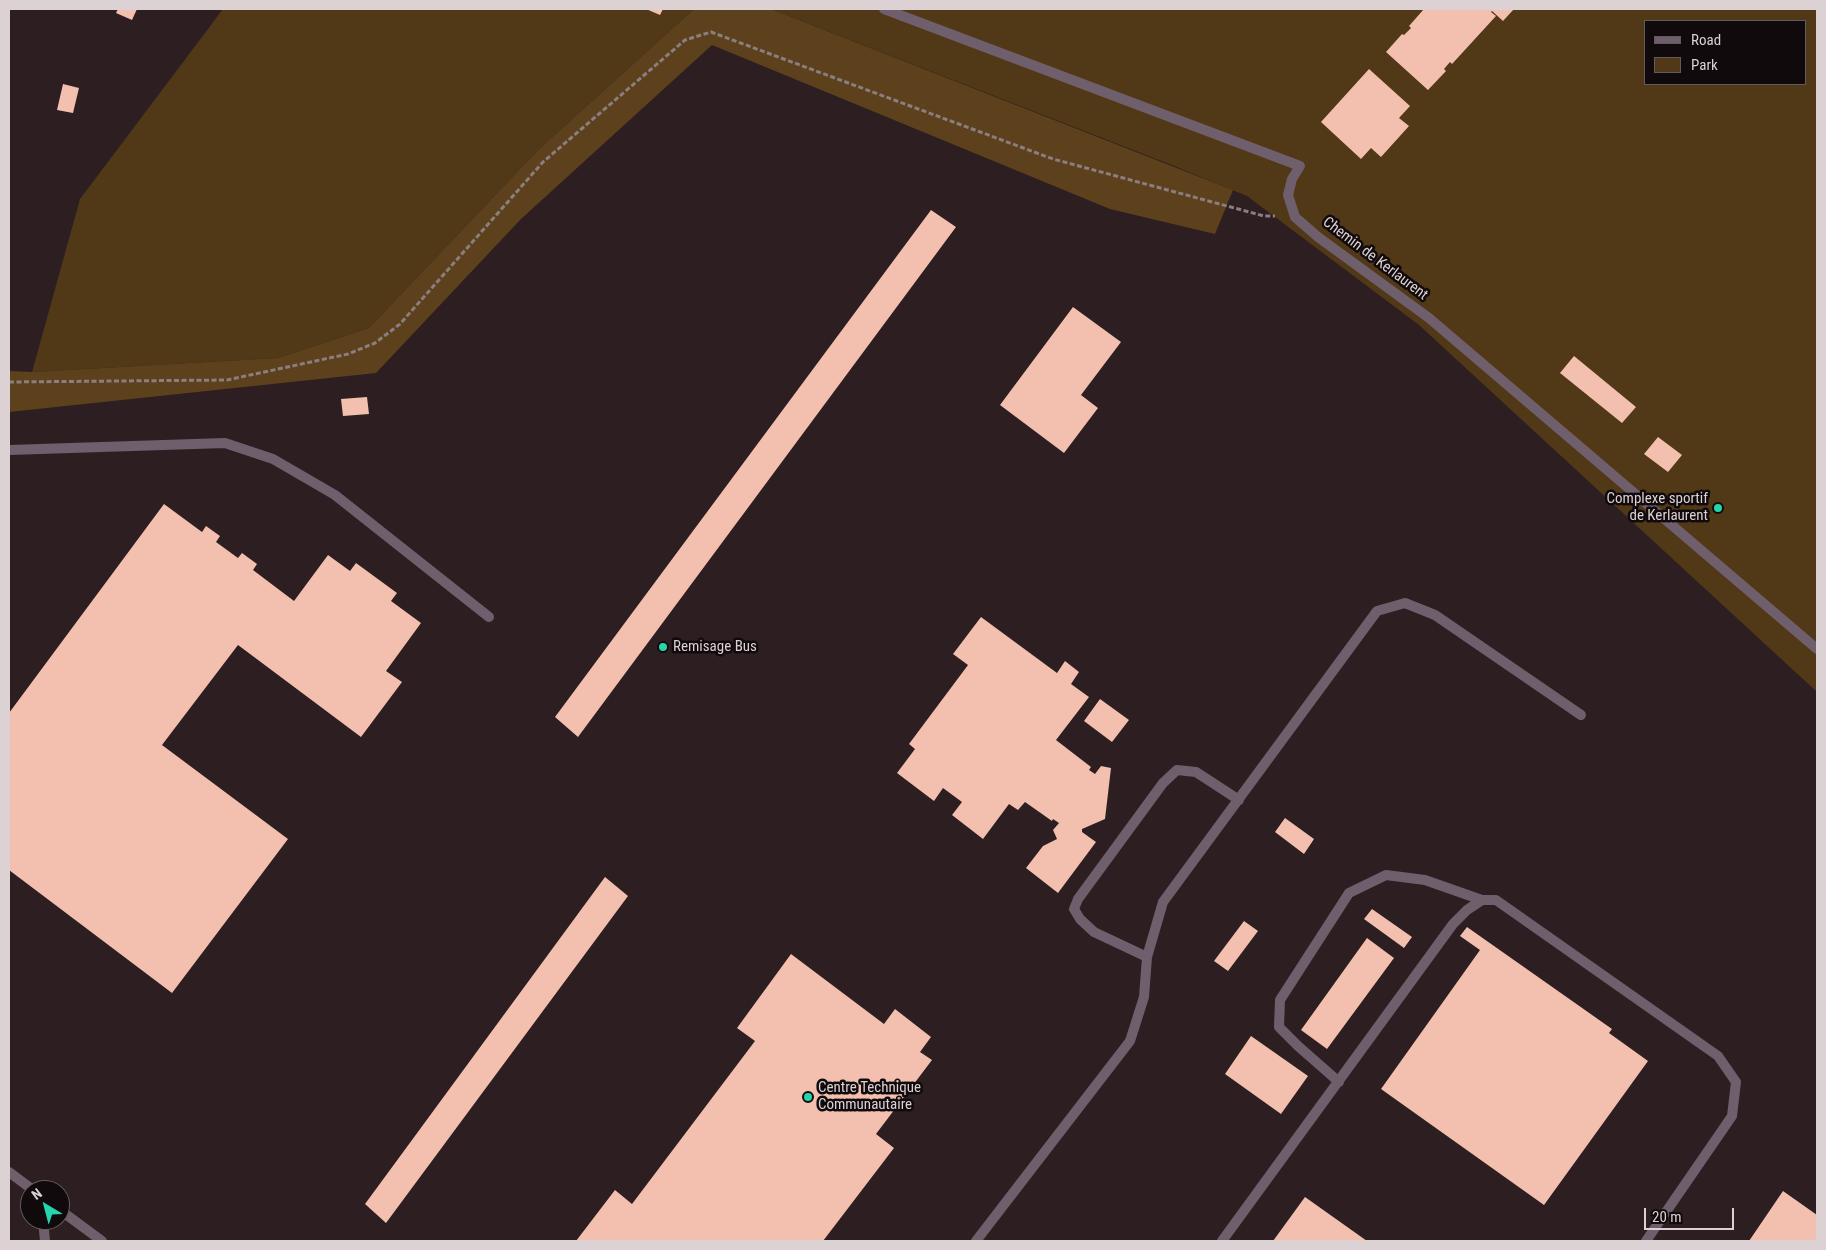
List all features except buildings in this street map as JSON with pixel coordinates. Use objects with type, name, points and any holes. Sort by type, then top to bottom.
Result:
[{"type":"street","points":[[884,9],[1300,166],[1292,179],[1288,195],[1295,217]]},
{"type":"street","name":"Chemin de Kerlaurent","points":[[1295,217],[1318,237],[1429,318],[1817,649]]},
{"type":"street","points":[[9,450],[225,443],[273,459],[335,495],[489,617]]},
{"type":"street","points":[[976,1241],[1130,1041],[1144,997],[1146,957],[1163,902],[1377,611],[1405,603],[1435,616],[1581,715]]},
{"type":"street","points":[[1146,957],[1094,932],[1080,919],[1074,909],[1078,899],[1162,784],[1177,770],[1196,772],[1239,800]]},
{"type":"street","points":[[1339,1082],[1279,1027],[1280,1000],[1349,893],[1386,875],[1425,880],[1482,900],[1496,900],[1718,1056],[1736,1082],[1732,1116],[1646,1241]]},
{"type":"street","points":[[1222,1241],[1453,924],[1467,910],[1482,900]]},
{"type":"street","points":[[9,1172],[20,1180]]},
{"type":"street","points":[[70,1217],[102,1241]]},
{"type":"path","points":[[9,382],[227,380],[348,354],[375,343],[400,324],[543,162],[685,40],[711,32],[1053,159],[1264,216],[1295,217]]},
{"type":"green space","points":[[223,9],[694,9],[538,150],[369,328],[278,358],[32,372],[80,199]]},
{"type":"green space","name":"Complexe sportif de Kerlaurent","points":[[771,9],[1817,9],[1817,692],[1419,325],[1247,196]]},
{"type":"shaded area","points":[[694,9],[771,9],[1233,190],[1215,234],[1110,209],[712,45],[521,219],[376,373],[9,412],[9,371],[32,372],[278,358],[369,328],[538,150]]},
{"type":"place","name":"Complexe sportif de Kerlaurent","points":[[1718,508]]},
{"type":"place","name":"Remisage Bus","points":[[663,647]]},
{"type":"place","name":"Centre Technique Communautaire","points":[[808,1097]]}]
